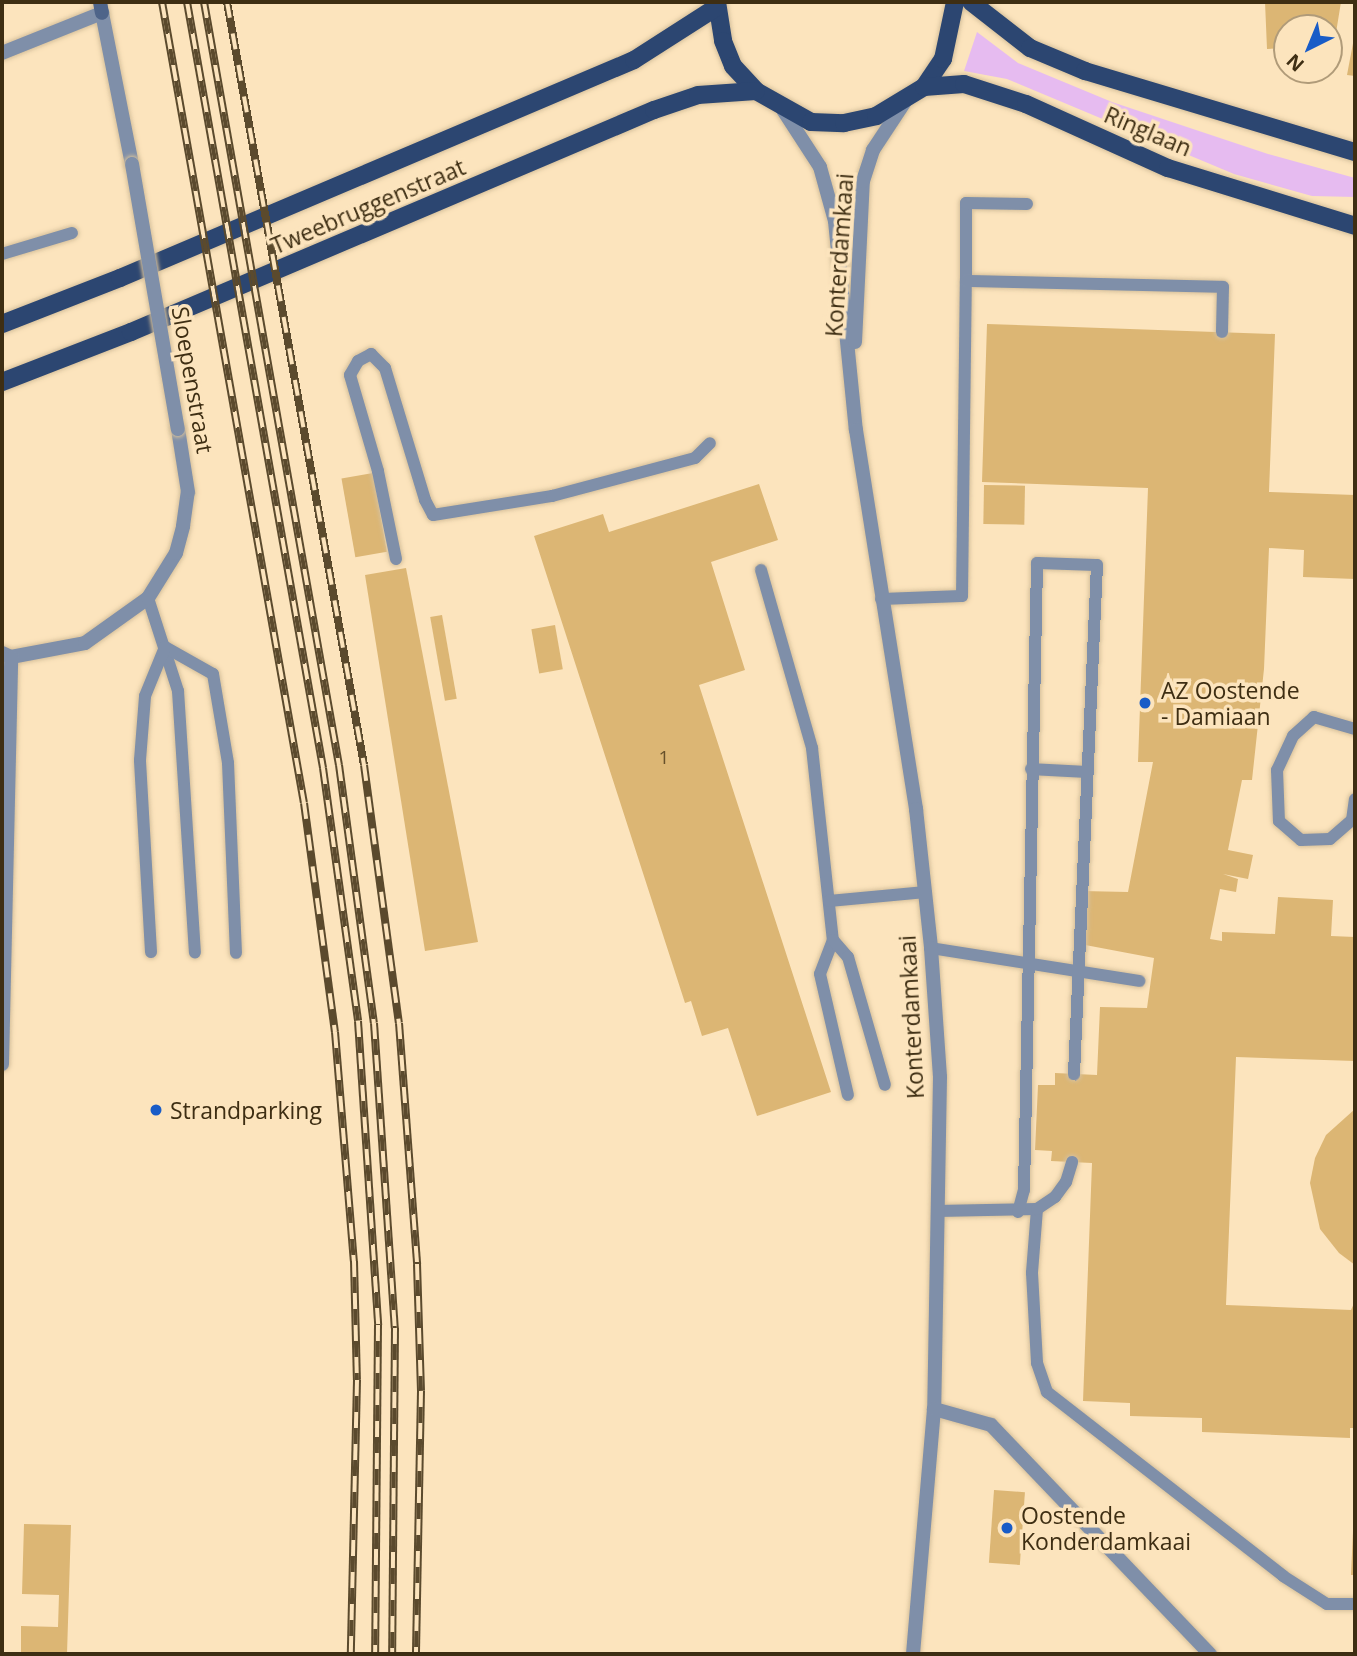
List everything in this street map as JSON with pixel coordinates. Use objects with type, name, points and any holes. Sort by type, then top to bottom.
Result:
[{"type":"main road","points":[[717,4],[733,66],[755,91],[783,110],[811,122],[844,123],[876,116],[924,87],[943,59],[955,2]]},
{"type":"main road","name":"Ringlaan","points":[[971,2],[1030,48],[1085,71],[1242,122],[1355,152]]},
{"type":"main road","name":"Tweebruggenstraat","points":[[2,324],[120,278],[634,60],[717,4]]},
{"type":"main road","name":"Ringlaan","points":[[924,87],[964,84],[1026,104],[1168,168],[1355,226]]},
{"type":"main road","name":"Tweebruggenstraat","points":[[2,382],[131,332],[654,110],[698,95],[755,91]]},
{"type":"street","points":[[2,53],[101,8]]},
{"type":"street","name":"Sloepenstraat","points":[[6,655],[85,643],[148,598],[176,553],[188,492],[132,164],[101,8]]},
{"type":"street","name":"Konterdamkaai","points":[[852,382],[863,181],[873,150],[906,100]]},
{"type":"street","name":"Konterdamkaai","points":[[783,110],[820,167],[835,221],[852,382],[881,599],[926,892],[931,948],[940,1077],[934,1409],[913,1654]]},
{"type":"street","points":[[2,1064],[6,655]]},
{"type":"street","points":[[934,1409],[991,1425],[1210,1654]]},
{"type":"lane","points":[[881,599],[962,596],[966,203],[1027,204]]},
{"type":"lane","points":[[2,254],[72,233]]},
{"type":"lane","points":[[966,281],[1223,287],[1222,332]]},
{"type":"lane","points":[[396,559],[378,471],[350,375],[358,361],[371,354],[385,368],[425,500],[433,515],[552,496],[695,458],[710,443]]},
{"type":"lane","points":[[1018,1212],[1024,1190],[1037,563],[1097,565],[1076,971],[1074,1074]]},
{"type":"lane","points":[[761,570],[812,748],[833,940],[820,974],[848,1095]]},
{"type":"lane","points":[[148,598],[178,691],[195,952]]},
{"type":"lane","points":[[151,952],[140,760],[145,696],[165,647]]},
{"type":"lane","points":[[165,647],[213,674],[228,763],[236,953]]},
{"type":"lane","points":[[1355,729],[1314,717],[1293,736],[1277,770],[1279,821],[1301,839],[1330,839],[1352,820],[1355,799]]},
{"type":"lane","points":[[1031,769],[1087,772]]},
{"type":"lane","points":[[829,901],[926,892]]},
{"type":"lane","points":[[833,940],[848,957],[886,1085]]},
{"type":"lane","points":[[931,948],[1139,981]]},
{"type":"lane","points":[[937,1211],[1018,1212],[1037,1209],[1055,1198],[1066,1182],[1072,1162]]},
{"type":"lane","points":[[1037,1209],[1033,1286],[1037,1363],[1047,1392],[1283,1576],[1327,1604],[1355,1604]]},
{"type":"shaded area","points":[[977,32],[1018,63],[1112,102],[1268,154],[1355,178],[1355,197],[1312,196],[1234,174],[1007,79],[964,71]]},
{"type":"building","points":[[1265,2],[1341,2],[1339,14],[1273,14],[1273,49],[1267,49]]},
{"type":"building","points":[[1355,38],[1355,76],[1347,75]]},
{"type":"building","points":[[987,324],[1275,334],[1269,492],[1355,495],[1355,579],[1303,577],[1304,550],[1269,548],[1264,669],[1252,780],[1242,780],[1228,850],[1253,855],[1248,879],[1223,874],[1238,879],[1236,892],[1220,889],[1210,939],[1222,941],[1222,932],[1275,934],[1278,897],[1333,900],[1331,936],[1355,937],[1355,1061],[1236,1057],[1226,1305],[1351,1310],[1355,1301],[1355,1428],[1350,1428],[1350,1438],[1202,1432],[1202,1418],[1130,1416],[1130,1403],[1083,1401],[1092,1163],[1051,1161],[1052,1151],[1035,1150],[1038,1085],[1055,1085],[1055,1073],[1097,1075],[1100,1007],[1147,1008],[1154,958],[1080,944],[1082,891],[1128,892],[1153,762],[1138,762],[1148,488],[982,482]]},
{"type":"building","points":[[373,473],[387,552],[355,557],[341,479]]},
{"type":"building","points":[[759,484],[778,540],[711,562],[745,670],[699,685],[831,1092],[757,1116],[728,1028],[702,1036],[691,1001],[685,1003],[534,536],[603,514],[609,532]]},
{"type":"building","points":[[984,485],[1025,486],[1024,525],[983,524]]},
{"type":"building","points":[[406,568],[478,942],[425,951],[365,575]]},
{"type":"building","points":[[442,615],[457,699],[445,701],[430,617]]},
{"type":"building","points":[[555,625],[563,669],[539,673],[531,629]]},
{"type":"building","points":[[1355,1109],[1355,1265],[1339,1253],[1320,1229],[1310,1183],[1315,1158],[1326,1135]]},
{"type":"building","name":"Oostende Konderdamkaai","points":[[994,1490],[1025,1492],[1020,1565],[989,1563]]},
{"type":"building","points":[[24,1524],[71,1525],[67,1654],[21,1654],[21,1626],[58,1627],[59,1595],[22,1594]]},
{"type":"building","points":[[1353,1531],[1355,1575],[1351,1575]]},
{"type":"railway","points":[[162,2],[304,803],[335,1032],[354,1261],[357,1380],[351,1654]]},
{"type":"railway","points":[[187,2],[323,768],[358,1021],[378,1325],[375,1654]]},
{"type":"railway","points":[[204,2],[339,765],[374,1023],[395,1328],[392,1654]]},
{"type":"railway","points":[[227,2],[364,765],[399,1023],[417,1264],[421,1391],[416,1654]]},
{"type":"place","name":"AZ Oostende - Damiaan","points":[[1145,703]]},
{"type":"place","name":"Strandparking","points":[[156,1110]]},
{"type":"place","name":"Oostende Konderdamkaai","points":[[1007,1528]]}]
